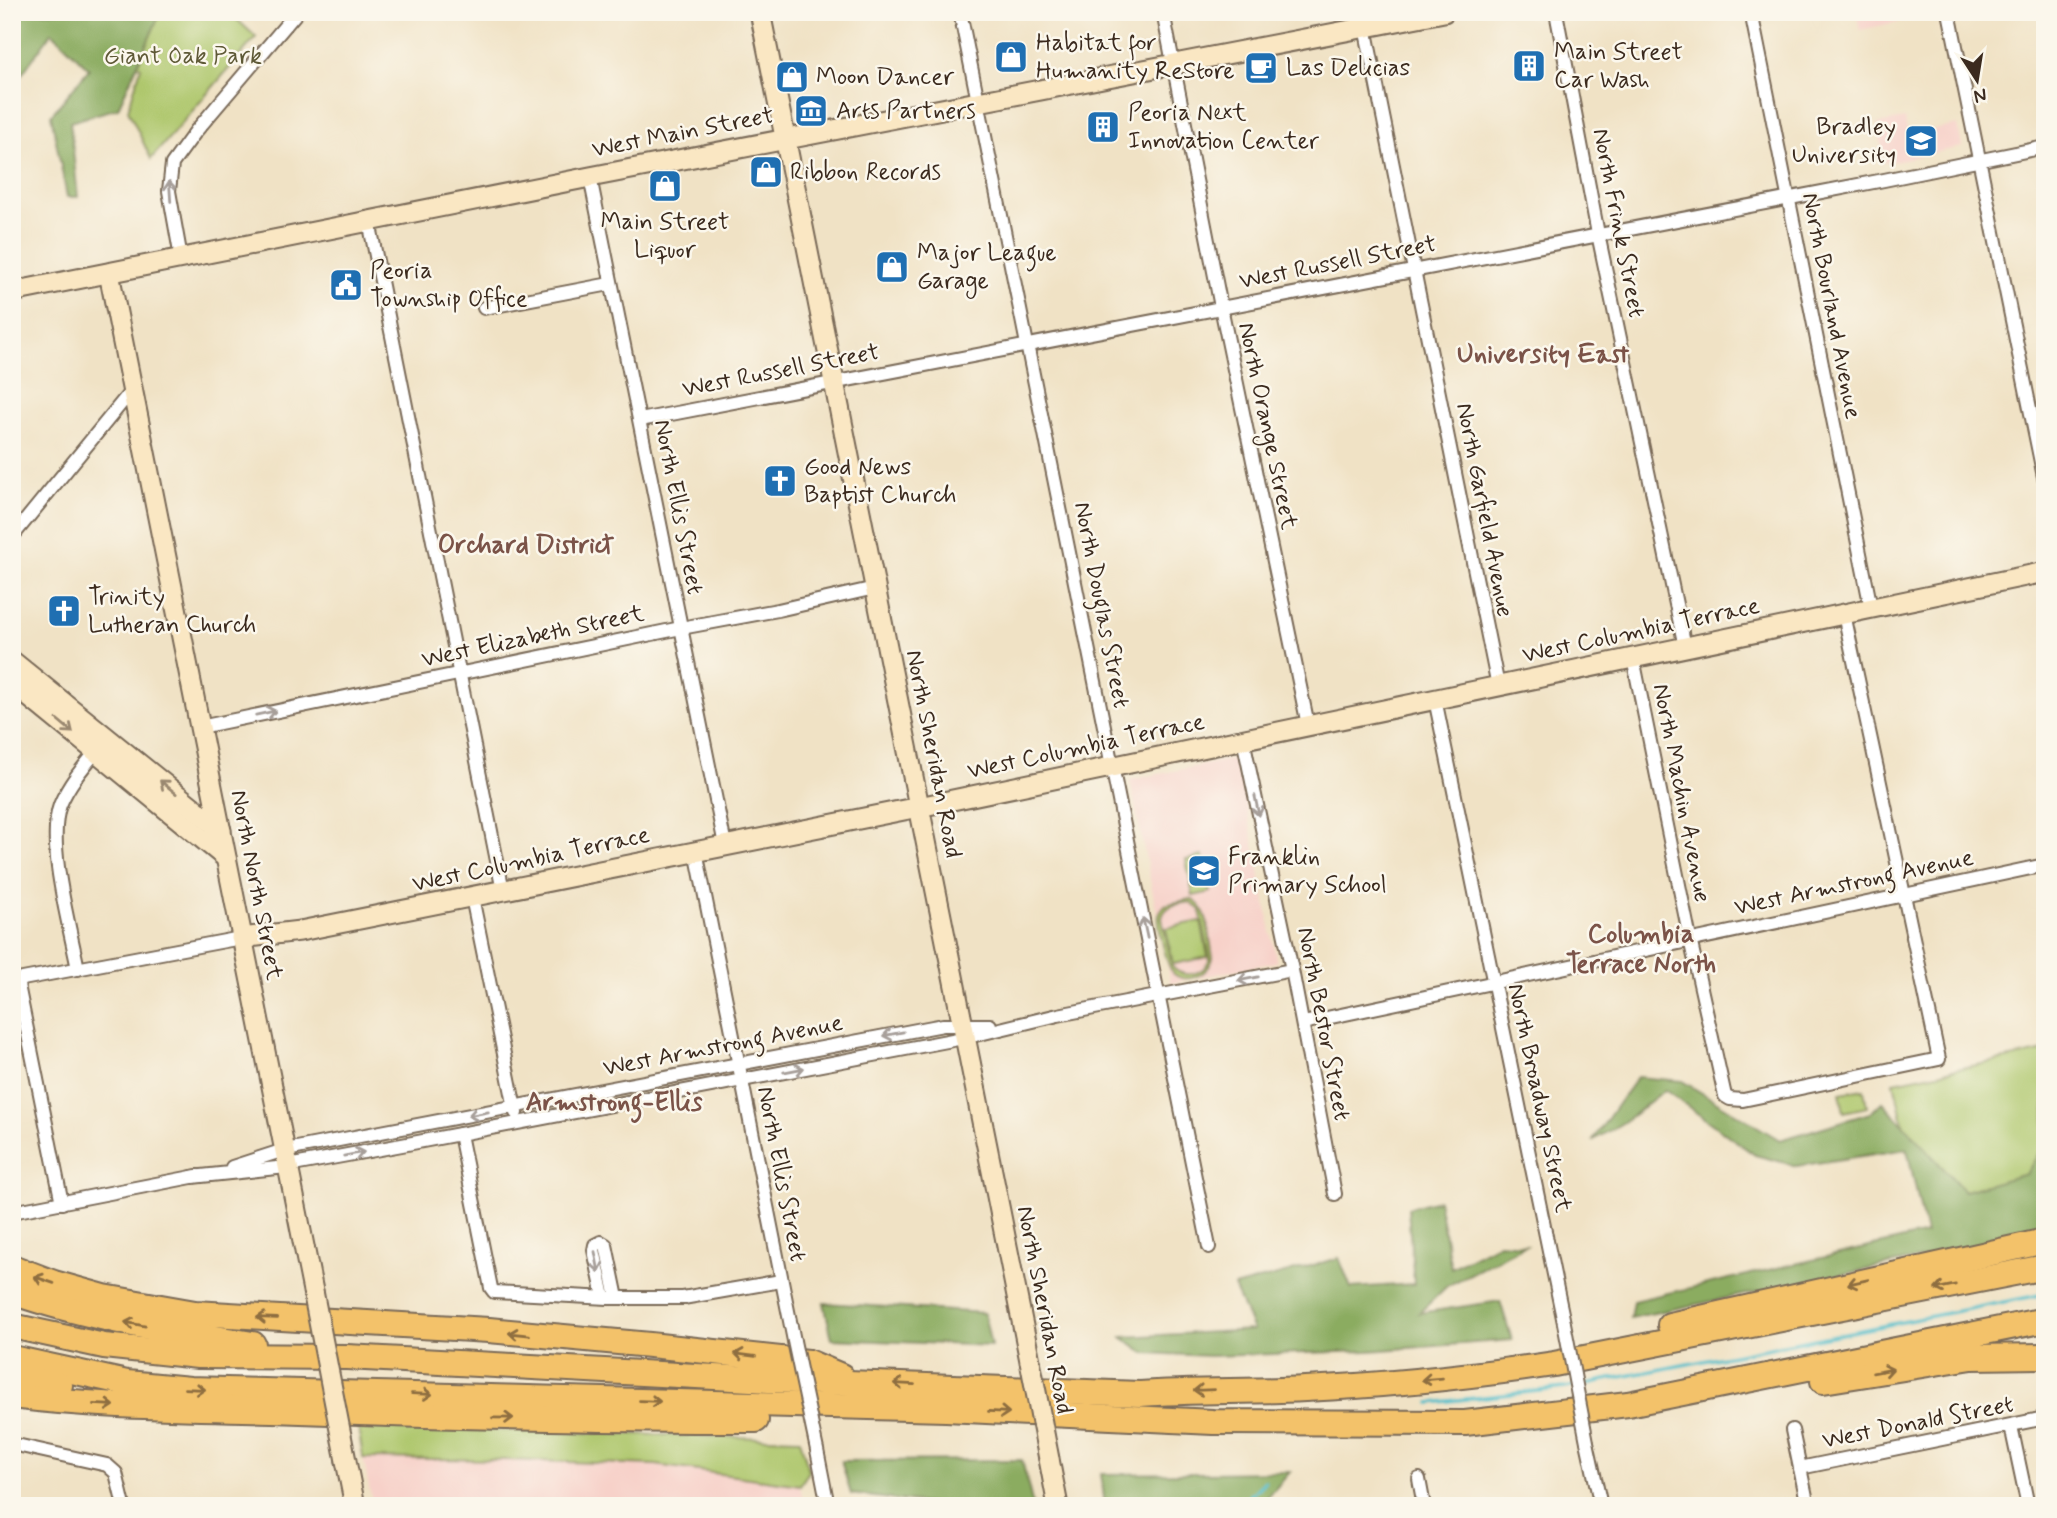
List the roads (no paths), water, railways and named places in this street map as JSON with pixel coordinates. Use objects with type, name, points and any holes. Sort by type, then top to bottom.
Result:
[{"type":"highway","points":[[1463,1377],[1580,1344],[2045,1241]]},
{"type":"highway","points":[[12,1267],[74,1289],[124,1302],[171,1309],[218,1315],[489,1331],[808,1362],[858,1382]]},
{"type":"highway","points":[[12,1325],[83,1343],[198,1356],[347,1357],[769,1380],[1140,1394],[1304,1389],[1463,1377],[1554,1364],[2045,1267]]},
{"type":"highway","points":[[12,1293],[64,1309],[130,1324],[347,1357]]},
{"type":"highway","points":[[12,1358],[127,1383],[190,1389],[946,1409],[1213,1422],[1465,1423],[1628,1405],[2045,1320]]},
{"type":"highway","points":[[1742,1382],[1802,1384],[1972,1357],[2045,1356]]},
{"type":"highway","points":[[12,1377],[75,1387],[127,1383]]},
{"type":"highway","points":[[12,1396],[134,1407],[437,1417],[849,1421],[946,1409]]},
{"type":"street","points":[[181,258],[169,191],[172,164],[196,131],[297,12]]},
{"type":"street","name":"North Sheridan Road","points":[[760,12],[783,139],[1058,1506]]},
{"type":"street","name":"North Douglas Street","points":[[960,12],[1209,1247]]},
{"type":"street","name":"North Orange Street","points":[[1163,12],[1308,725]]},
{"type":"street","name":"West Main Street","points":[[12,292],[1173,64],[1364,20],[1444,12]]},
{"type":"street","name":"North Frink Street","points":[[1556,12],[1598,234],[1685,647]]},
{"type":"street","name":"North Bourland Avenue","points":[[1751,12],[1871,608]]},
{"type":"street","points":[[1949,12],[2045,482]]},
{"type":"street","name":"North Garfield Avenue","points":[[1364,20],[1498,686]]},
{"type":"street","name":"West Russell Street","points":[[639,420],[2045,147]]},
{"type":"street","name":"North Ellis Street","points":[[590,177],[725,845]]},
{"type":"street","points":[[369,221],[503,891]]},
{"type":"street","name":"North North Street","points":[[108,273],[355,1506]]},
{"type":"street","points":[[484,308],[610,284]]},
{"type":"street","points":[[12,537],[132,390]]},
{"type":"street","name":"West Columbia Terrace","points":[[15,981],[242,938],[300,931],[503,891],[2045,572]]},
{"type":"street","name":"West Elizabeth Street","points":[[200,727],[875,588]]},
{"type":"street","points":[[1844,614],[1904,895]]},
{"type":"street","name":"North Machin Avenue","points":[[1633,658],[1722,1090],[1728,1098],[1743,1100],[1939,1059],[1904,895]]},
{"type":"street","points":[[12,661],[226,858]]},
{"type":"street","points":[[12,683],[221,830]]},
{"type":"street","name":"North Broadway Street","points":[[1435,699],[1601,1506]]},
{"type":"street","name":"North Bestor Street","points":[[1243,739],[1303,1023],[1335,1194]]},
{"type":"street","points":[[78,969],[55,849],[55,823],[66,793],[101,745]]},
{"type":"street","name":"North Ellis Street","points":[[696,851],[828,1506]]},
{"type":"street","name":"West Armstrong Avenue","points":[[1303,1023],[2045,865]]},
{"type":"street","points":[[472,897],[518,1123]]},
{"type":"street","name":"West Armstrong Avenue","points":[[285,1159],[460,1134],[741,1080],[988,1025],[1058,1015],[1292,970]]},
{"type":"street","points":[[15,981],[62,1203]]},
{"type":"street","name":"West Armstrong Avenue","points":[[12,1212],[285,1159],[515,1107],[946,1024],[962,1031]]},
{"type":"street","points":[[460,1134],[494,1292],[610,1298],[683,1298],[781,1281]]},
{"type":"street","name":"West Donald Street","points":[[1800,1468],[2045,1419]]},
{"type":"street","points":[[2011,1426],[2028,1506]]},
{"type":"street","points":[[1792,1430],[1808,1506]]},
{"type":"street","points":[[12,1444],[107,1465],[116,1473],[124,1506]]},
{"type":"street","points":[[1419,1479],[1424,1506]]},
{"type":"waterway","points":[[1430,1403],[1565,1388],[2045,1294]]},
{"type":"waterway","points":[[1240,1506],[1265,1481]]},
{"type":"place","name":"Habitat for Humanity ReStore","points":[[1011,57]]},
{"type":"place","name":"Main Street Car Wash","points":[[1529,66]]},
{"type":"place","name":"Las Delicias","points":[[1261,68]]},
{"type":"place","name":"Moon Dancer","points":[[792,77]]},
{"type":"place","name":"Arts Partners","points":[[811,111]]},
{"type":"place","name":"Peoria Next Innovation Center","points":[[1103,127]]},
{"type":"place","name":"Bradley University","points":[[1921,141]]},
{"type":"place","name":"Ribbon Records","points":[[766,172]]},
{"type":"place","name":"Main Street Liquor","points":[[665,186]]},
{"type":"place","name":"Major League Garage","points":[[892,267]]},
{"type":"place","name":"Peoria Township Office","points":[[346,285]]},
{"type":"place","name":"Good News Baptist Church","points":[[780,481]]},
{"type":"place","name":"Trinity Lutheran Church","points":[[64,611]]},
{"type":"place","name":"Franklin Primary School","points":[[1204,871]]},
{"type":"district","name":"University East","points":[[1543,355]]},
{"type":"district","name":"Orchard District","points":[[526,546]]},
{"type":"district","name":"Columbia Terrace North","points":[[1641,950]]},
{"type":"district","name":"Armstrong-Ellis","points":[[614,1103]]},
{"type":"park label","name":"Giant Oak Park","points":[[183,56]]}]
